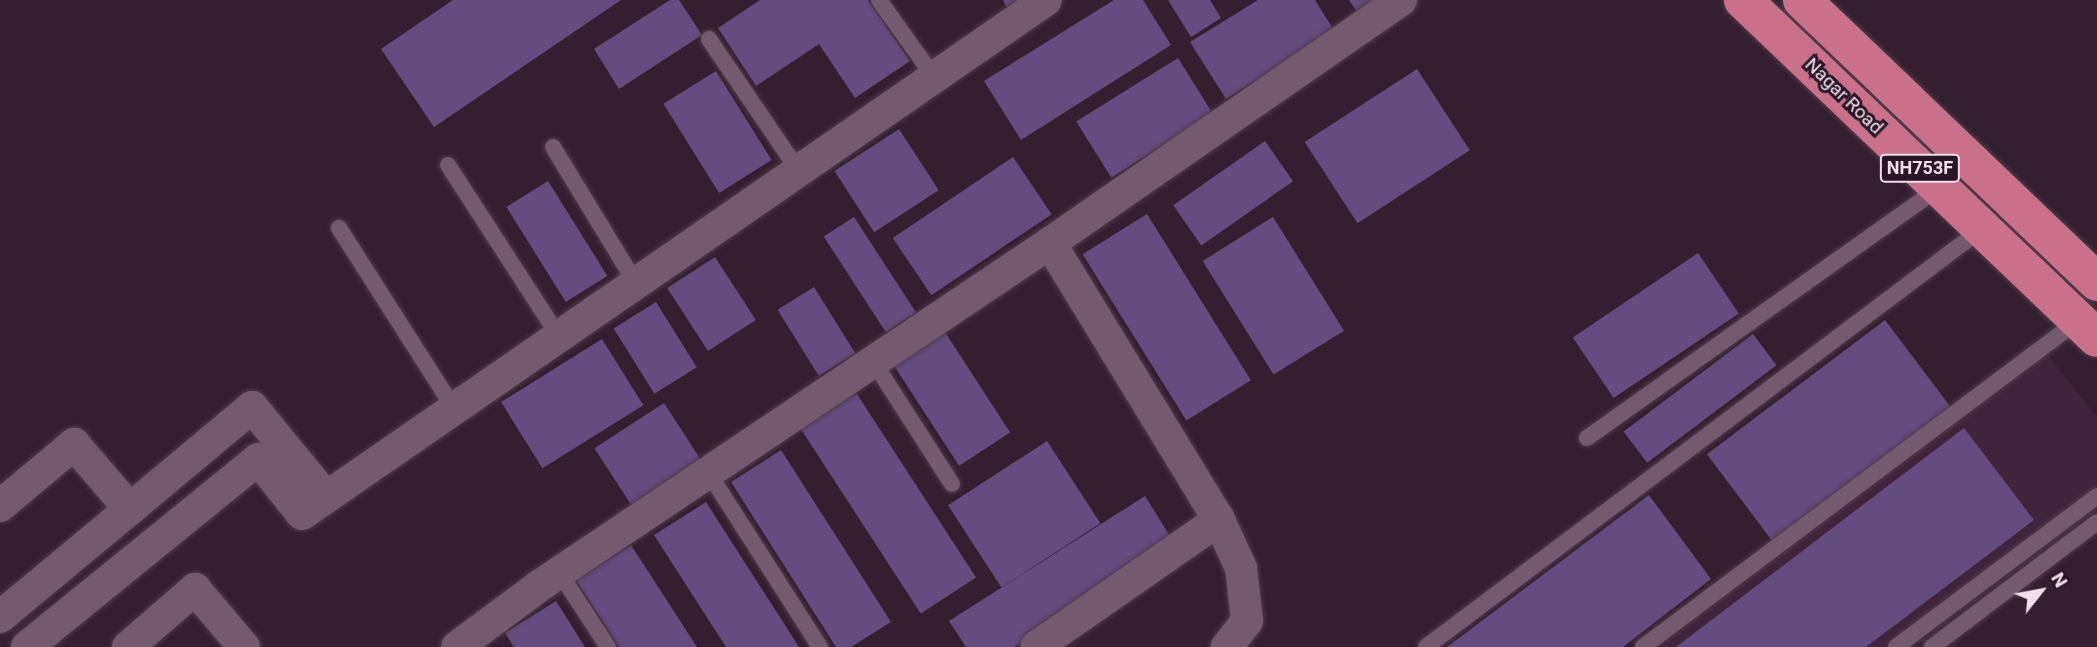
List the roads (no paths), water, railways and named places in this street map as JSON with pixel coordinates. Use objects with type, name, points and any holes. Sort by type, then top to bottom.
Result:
[{"type":"highway","name":"Nagar Road","points":[[1743,0],[2088,329]]},
{"type":"highway","name":"Nagar Road","points":[[1802,0],[2097,282]]},
{"type":"street","points":[[27,647],[258,459],[302,514],[453,407],[1046,0]]},
{"type":"street","points":[[457,647],[559,572],[1050,243],[1401,0]]},
{"type":"street","points":[[1050,243],[1219,520],[1241,568],[1247,621],[1227,647]]},
{"type":"street","points":[[0,617],[252,407],[325,496]]},
{"type":"street","points":[[0,506],[74,444],[130,509]]},
{"type":"street","points":[[1036,647],[1219,520]]},
{"type":"street","points":[[128,647],[195,589],[244,647]]},
{"type":"lane","points":[[879,0],[934,77]]},
{"type":"lane","points":[[709,39],[798,170]]},
{"type":"lane","points":[[553,147],[635,282]]},
{"type":"lane","points":[[448,165],[558,335]]},
{"type":"lane","points":[[1587,438],[1940,187]]},
{"type":"lane","points":[[339,228],[453,407]]},
{"type":"lane","points":[[1426,647],[1983,228]]},
{"type":"lane","points":[[1643,647],[2088,329]]},
{"type":"lane","points":[[873,361],[952,484]]},
{"type":"lane","points":[[708,472],[820,647]]},
{"type":"lane","points":[[1895,647],[2097,496]]},
{"type":"lane","points":[[1932,647],[2097,522]]},
{"type":"lane","points":[[559,572],[608,647]]}]
